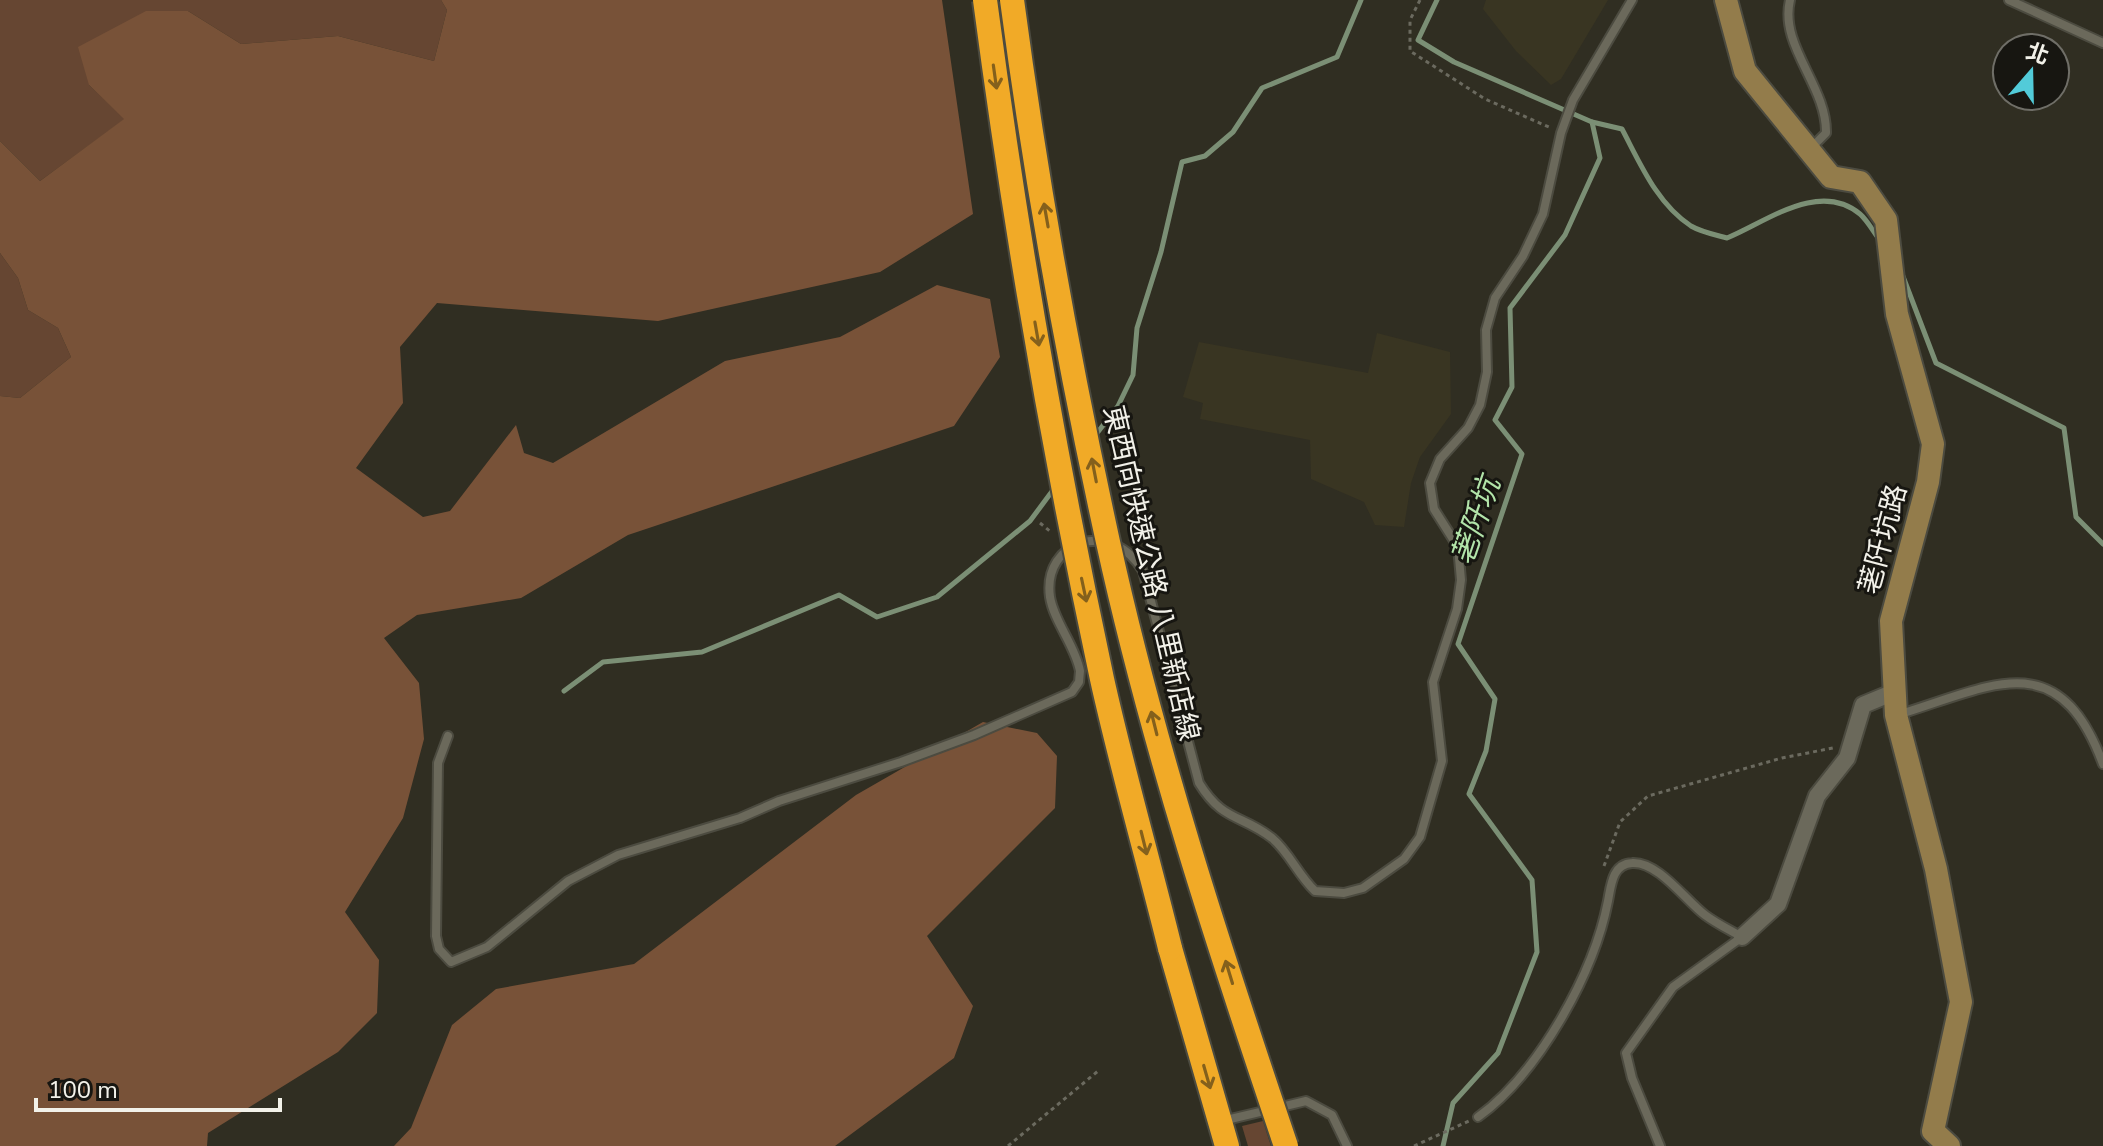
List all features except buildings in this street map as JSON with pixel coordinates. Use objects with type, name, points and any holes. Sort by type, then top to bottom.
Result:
[{"type":"highway","points":[[985,0],[1006,156],[1074,543],[1103,682],[1170,948],[1227,1146]]},
{"type":"highway","name":"東西向快速公路 八里新店線","points":[[1012,0],[1025,100],[1108,543],[1159,741],[1286,1146]]},
{"type":"street","name":"荖阡坑路","points":[[1726,0],[1745,71],[1831,177],[1860,182],[1886,220],[1888,266],[1897,314],[1933,444],[1928,482],[1891,621],[1894,704],[1936,869],[1961,1002],[1933,1131],[1949,1146]]},
{"type":"street","points":[[1742,937],[1778,904],[1817,796],[1843,766],[1863,705],[1894,704]]},
{"type":"lane","points":[[448,736],[438,763],[436,936],[439,949],[451,962],[487,947],[568,881],[618,855],[740,818],[779,801],[901,762],[974,735],[1072,692],[1079,682],[1080,671],[1050,599],[1050,584],[1054,567],[1065,552],[1082,542],[1100,539],[1120,544],[1133,554],[1143,571],[1199,783],[1209,799],[1221,811],[1270,836],[1315,891],[1344,893],[1363,888],[1413,848],[1420,837],[1443,745],[1433,682],[1457,609],[1461,580],[1458,547],[1434,509],[1430,483],[1440,459],[1468,428],[1480,405],[1487,372],[1488,320],[1503,283],[1523,256],[1543,214],[1562,130],[1573,100],[1632,0]]},
{"type":"lane","points":[[1790,0],[1792,38],[1827,110],[1826,133],[1810,149]]},
{"type":"lane","points":[[2009,0],[2103,43]]},
{"type":"lane","points":[[1894,704],[2004,681],[2031,682],[2067,702],[2082,716],[2103,764]]},
{"type":"lane","points":[[1478,1117],[1522,1077],[1542,1050],[1592,957],[1618,869],[1630,863],[1640,864],[1654,871],[1705,916],[1742,937],[1673,987],[1626,1053],[1632,1078],[1660,1146]]},
{"type":"lane","points":[[1220,1121],[1306,1101],[1332,1115],[1347,1146]]},
{"type":"path","points":[[1420,0],[1410,20],[1410,51],[1485,99],[1562,130]]},
{"type":"path","points":[[1609,897],[1604,867],[1620,822],[1648,796],[1782,758],[1850,745]]},
{"type":"path","points":[[1009,1146],[1098,1071]]},
{"type":"path","points":[[1414,1146],[1478,1117]]},
{"type":"shaded area","points":[[0,0],[441,0],[447,10],[434,61],[338,36],[241,44],[188,11],[89,85],[125,119],[40,181],[0,141]]},
{"type":"shaded area","points":[[441,0],[942,0],[973,214],[880,272],[658,321],[437,303],[400,347],[403,403],[356,468],[423,517],[450,511],[516,425],[524,453],[553,463],[725,361],[840,337],[937,285],[990,299],[1000,357],[954,426],[628,535],[521,598],[417,615],[384,638],[419,683],[424,739],[403,818],[345,912],[379,960],[377,1013],[338,1052],[208,1133],[207,1146],[0,1146],[0,396],[20,398],[71,357],[58,328],[28,310],[18,278],[0,253],[0,141],[40,181],[124,119],[89,85],[78,47],[146,11],[188,11],[241,44],[338,36],[434,61],[447,10]]},
{"type":"shaded area","points":[[1486,0],[1608,0],[1561,79],[1551,85],[1516,51],[1483,9]]},
{"type":"shaded area","points":[[0,253],[18,278],[28,310],[58,328],[71,357],[20,398],[0,396]]},
{"type":"shaded area","points":[[1377,333],[1450,352],[1451,414],[1420,457],[1411,483],[1404,527],[1375,525],[1364,502],[1311,479],[1310,440],[1200,419],[1203,403],[1183,397],[1199,342],[1368,373]]},
{"type":"shaded area","points":[[983,722],[1037,733],[1057,756],[1055,808],[927,936],[973,1006],[954,1058],[835,1146],[394,1146],[411,1128],[452,1025],[496,989],[634,964],[856,795]]},
{"type":"shaded area","points":[[1263,1121],[1271,1146],[1248,1146],[1242,1126]]},
{"type":"waterway","points":[[1094,437],[1118,406],[1133,375],[1137,328],[1161,252],[1182,162],[1205,156],[1233,132],[1262,88],[1337,57],[1361,0]]},
{"type":"waterway","name":"荖阡坑","points":[[1437,0],[1418,40],[1454,62],[1592,122],[1600,158],[1565,235],[1510,308],[1512,387],[1495,420],[1522,454],[1458,644],[1495,699],[1486,751],[1469,794],[1532,880],[1537,952],[1498,1053],[1453,1103],[1443,1146]]},
{"type":"waterway","points":[[1592,122],[1622,129],[1659,195],[1679,217],[1699,230],[1727,238],[1793,207],[1827,201],[1844,205],[1860,214],[1879,239]]},
{"type":"waterway","points":[[1899,266],[1936,363],[2064,428],[2076,517],[2103,544]]},
{"type":"waterway","points":[[564,691],[603,662],[702,652],[839,595],[877,617],[937,597],[1030,521],[1056,486]]}]
